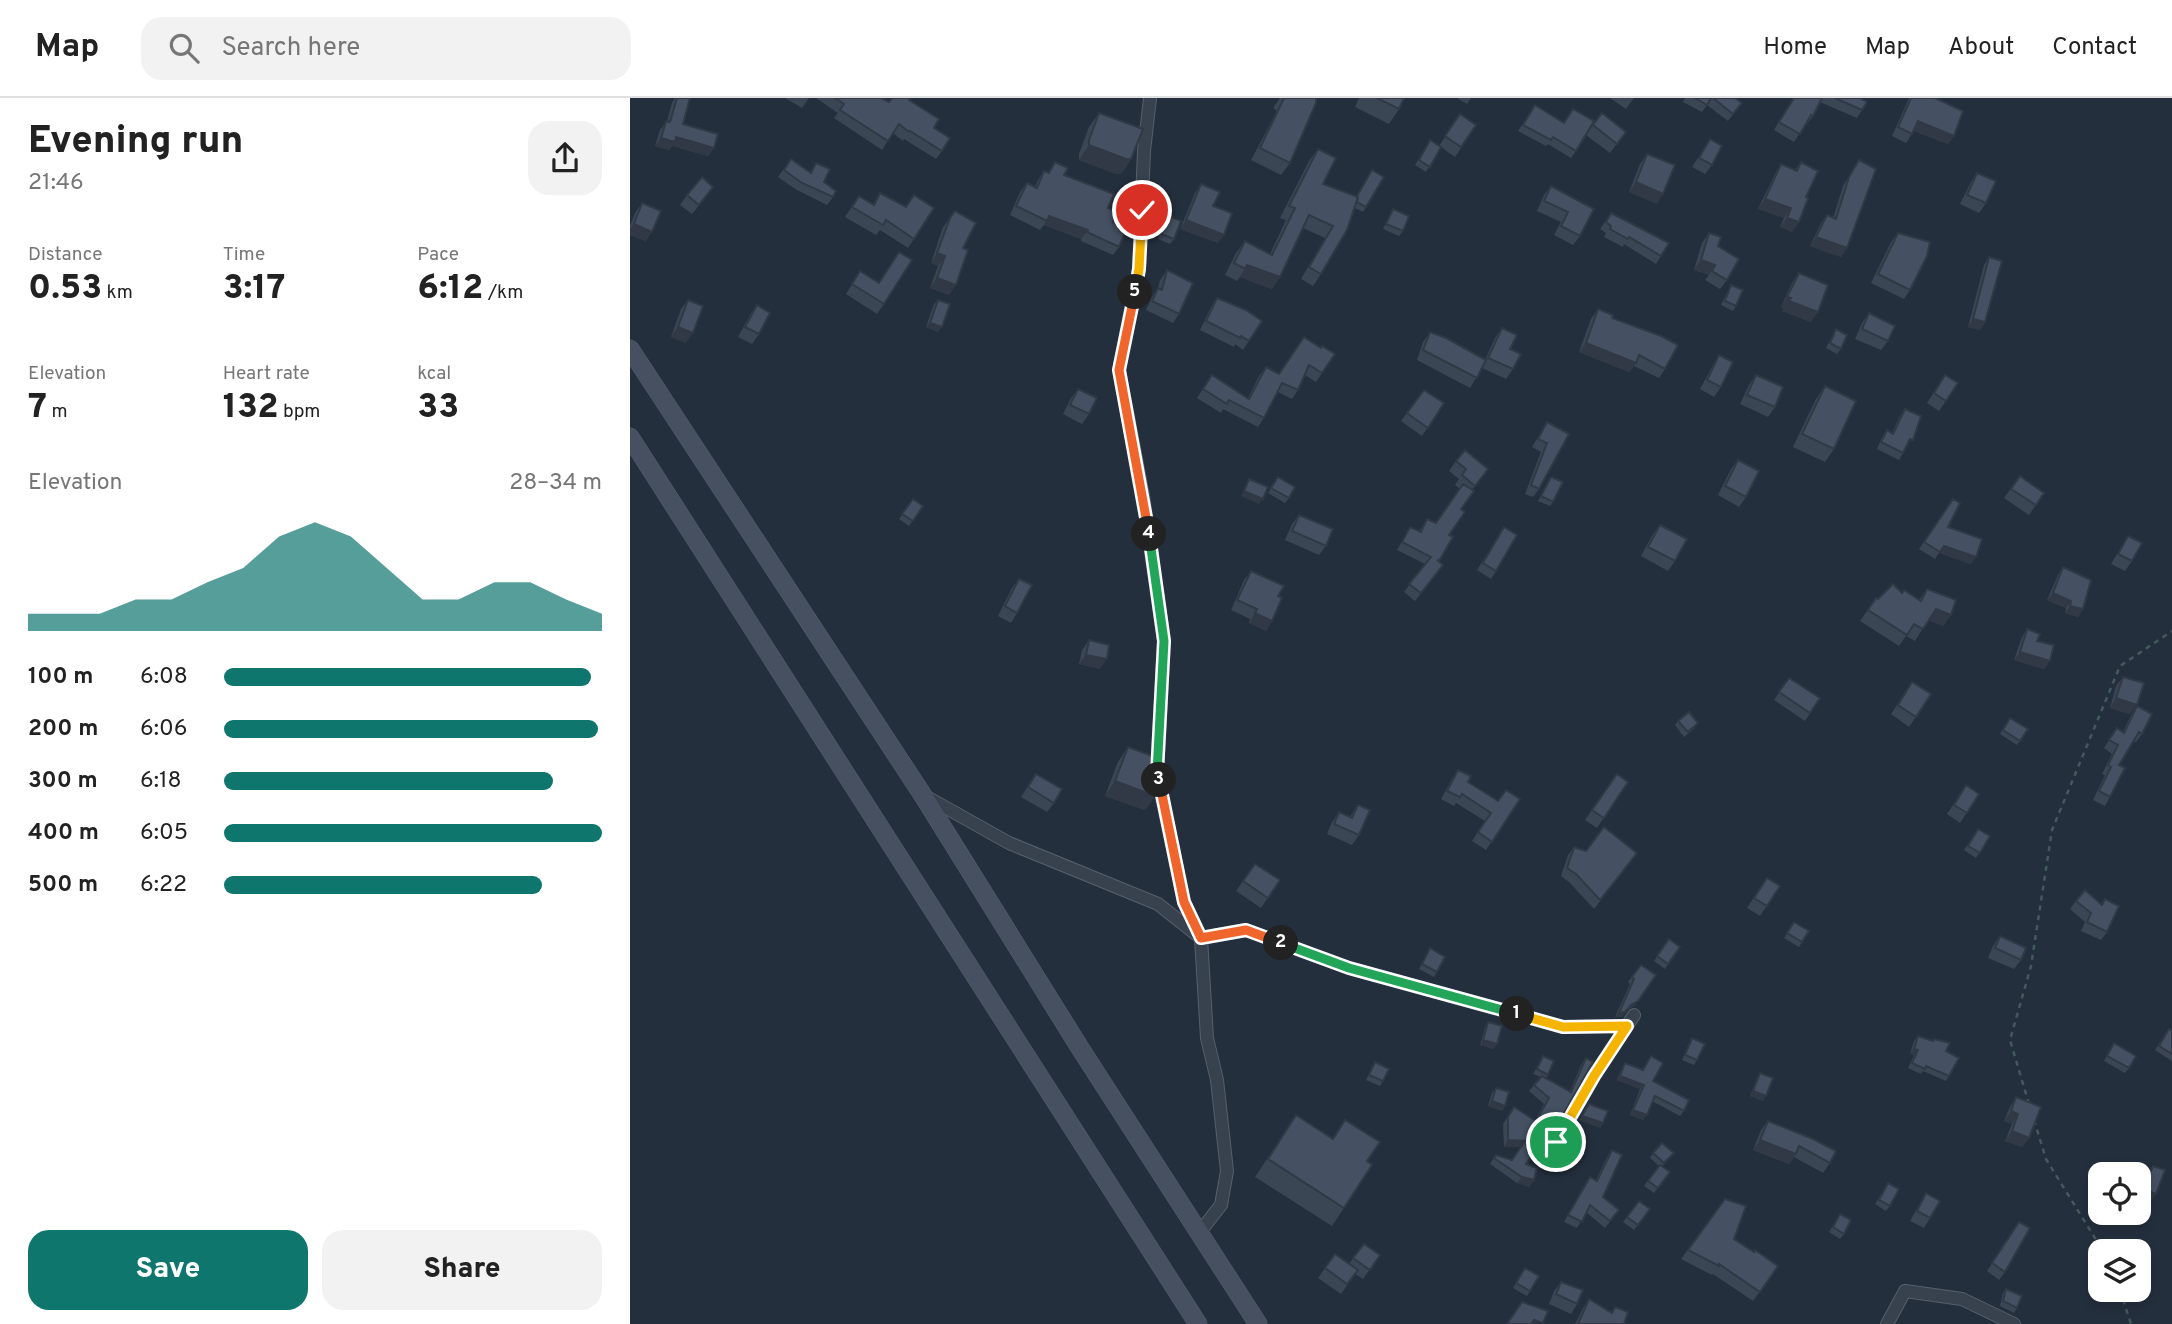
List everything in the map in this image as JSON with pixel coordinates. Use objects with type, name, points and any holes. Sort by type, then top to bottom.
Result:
[{"type":"street","points":[[1150,98],[1144,150],[1139,269],[1119,370],[1143,496],[1164,641],[1157,773],[1184,902],[1201,938],[1207,1038],[1217,1080],[1227,1171],[1220,1205],[1199,1233]]},
{"type":"street","points":[[630,349],[922,794],[1080,1048],[1258,1324]]},
{"type":"street","points":[[630,437],[1198,1324]]},
{"type":"street","points":[[922,794],[1009,843],[1158,904],[1201,938],[1246,930],[1349,968],[1563,1027],[1631,1021],[1594,1076],[1556,1142]]},
{"type":"street","points":[[1887,1324],[1905,1291],[1962,1299],[2014,1324]]},
{"type":"path","points":[[2030,1106],[2010,1040],[2031,966],[2052,830],[2120,666],[2172,631]]},
{"type":"path","points":[[2034,1119],[2046,1159],[2096,1239]]},
{"type":"path","points":[[2124,1302],[2131,1324]]},
{"type":"building","points":[[677,98],[690,98],[683,124],[718,134],[714,148],[676,137],[675,142],[661,138],[666,121],[670,122]]},
{"type":"building","points":[[835,98],[881,98],[889,102],[892,98],[910,98],[909,100],[939,119],[934,128],[950,138],[942,151],[899,124],[888,141],[840,110],[844,104]]},
{"type":"building","points":[[1284,98],[1316,98],[1290,163],[1260,148]]},
{"type":"building","points":[[1377,98],[1404,98],[1399,109]]},
{"type":"building","points":[[1695,98],[1711,98],[1707,105]]},
{"type":"building","points":[[1713,98],[1735,98],[1742,103],[1733,114]]},
{"type":"building","points":[[1794,98],[1822,98],[1800,134],[1779,122]]},
{"type":"building","points":[[1835,98],[1860,98],[1867,102],[1862,110]]},
{"type":"building","points":[[1911,98],[1935,98],[1963,111],[1954,136],[1918,121],[1912,134],[1898,127]]},
{"type":"building","points":[[1535,105],[1564,123],[1573,109],[1594,121],[1576,151],[1553,137],[1551,140],[1523,125]]},
{"type":"building","points":[[1099,113],[1143,129],[1131,159],[1089,145]]},
{"type":"building","points":[[1602,113],[1626,132],[1617,144],[1593,125]]},
{"type":"building","points":[[1460,114],[1476,125],[1461,147],[1445,136]]},
{"type":"building","points":[[1710,139],[1722,146],[1712,165],[1699,158]]},
{"type":"building","points":[[1430,140],[1441,147],[1430,167],[1419,160]]},
{"type":"building","points":[[1318,149],[1336,158],[1323,184],[1358,197],[1347,230],[1321,274],[1309,267],[1333,226],[1309,215],[1280,277],[1247,265],[1245,269],[1234,263],[1245,241],[1272,255],[1295,208],[1289,206]]},
{"type":"building","points":[[1647,154],[1675,165],[1663,194],[1636,182]]},
{"type":"building","points":[[791,159],[811,173],[816,163],[830,169],[824,182],[836,191],[833,197],[802,183],[784,170]]},
{"type":"building","points":[[1859,160],[1876,169],[1847,248],[1816,237],[1827,215],[1836,219],[1849,177]]},
{"type":"building","points":[[1055,162],[1068,168],[1064,175],[1114,194],[1108,208],[1118,212],[1113,222],[1127,228],[1119,247],[1087,232],[1088,230],[1049,216],[1047,221],[1016,206],[1027,183],[1037,188],[1044,171],[1049,173]]},
{"type":"building","points":[[1801,162],[1818,171],[1806,197],[1808,198],[1799,222],[1787,218],[1791,208],[1765,199],[1781,164],[1797,171]]},
{"type":"building","points":[[1372,170],[1384,177],[1366,207],[1357,202],[1357,196]]},
{"type":"building","points":[[1977,173],[1996,181],[1986,203],[1967,195]]},
{"type":"building","points":[[702,177],[713,187],[699,205],[687,195]]},
{"type":"building","points":[[1201,184],[1220,192],[1213,206],[1232,213],[1224,235],[1186,220]]},
{"type":"building","points":[[1551,186],[1594,209],[1580,236],[1561,226],[1568,212],[1544,201]]},
{"type":"building","points":[[880,193],[906,207],[914,195],[934,208],[914,239],[886,220],[883,225],[852,207],[859,196],[874,205]]},
{"type":"building","points":[[642,203],[661,211],[652,232],[634,224]]},
{"type":"building","points":[[1393,209],[1409,216],[1403,231],[1386,224]]},
{"type":"building","points":[[955,211],[976,223],[963,248],[968,250],[956,285],[937,278],[945,256],[937,253]]},
{"type":"building","points":[[1611,213],[1669,243],[1661,256],[1610,229],[1611,226],[1606,222]]},
{"type":"building","points":[[1169,216],[1181,221],[1174,239],[1161,234]]},
{"type":"building","points":[[1709,233],[1721,237],[1718,246],[1739,259],[1727,280],[1712,271],[1715,265],[1701,260]]},
{"type":"building","points":[[1898,233],[1930,242],[1927,256],[1910,290],[1878,274]]},
{"type":"building","points":[[899,252],[912,260],[884,304],[852,284],[860,271],[879,283]]},
{"type":"building","points":[[1989,257],[2002,261],[1985,322],[1973,319]]},
{"type":"building","points":[[1167,270],[1193,283],[1179,314],[1152,301],[1158,288],[1162,290]]},
{"type":"building","points":[[1799,273],[1828,285],[1818,312],[1789,301],[1791,298],[1787,297]]},
{"type":"building","points":[[1731,285],[1743,290],[1736,306],[1725,301]]},
{"type":"building","points":[[1217,298],[1246,310],[1262,321],[1249,341],[1206,321]]},
{"type":"building","points":[[688,300],[703,306],[693,333],[678,327]]},
{"type":"building","points":[[938,300],[950,304],[942,327],[930,323]]},
{"type":"building","points":[[757,305],[770,313],[759,334],[745,327]]},
{"type":"building","points":[[1598,309],[1613,315],[1612,318],[1678,345],[1665,369],[1639,355],[1636,363],[1586,343]]},
{"type":"building","points":[[1869,313],[1895,326],[1888,341],[1862,329]]},
{"type":"building","points":[[1502,328],[1517,335],[1510,349],[1521,354],[1513,369],[1488,358]]},
{"type":"building","points":[[1836,329],[1847,335],[1841,349],[1830,343]]},
{"type":"building","points":[[1430,332],[1486,360],[1477,378],[1423,350]]},
{"type":"building","points":[[1304,337],[1335,354],[1322,373],[1309,365],[1298,390],[1282,383],[1264,418],[1229,400],[1227,404],[1203,389],[1212,375],[1249,399],[1266,367],[1279,374]]},
{"type":"building","points":[[1719,355],[1733,362],[1721,387],[1707,380]]},
{"type":"building","points":[[1756,375],[1783,387],[1775,407],[1747,395]]},
{"type":"building","points":[[1945,375],[1958,383],[1946,401],[1934,393]]},
{"type":"building","points":[[1825,386],[1856,401],[1834,449],[1802,434]]},
{"type":"building","points":[[1078,389],[1097,398],[1089,414],[1070,405]]},
{"type":"building","points":[[1424,390],[1444,403],[1428,428],[1407,413]]},
{"type":"building","points":[[1905,409],[1921,416],[1913,440],[1910,439],[1903,453],[1881,442],[1887,430],[1893,434]]},
{"type":"building","points":[[1547,422],[1569,434],[1539,489],[1531,485],[1547,443],[1538,439]]},
{"type":"building","points":[[1465,450],[1488,469],[1475,486],[1462,475],[1466,469],[1456,461]]},
{"type":"building","points":[[1738,460],[1759,471],[1746,497],[1725,486]]},
{"type":"building","points":[[2020,476],[2044,493],[2036,505],[2011,489]]},
{"type":"building","points":[[1278,477],[1295,487],[1289,498],[1271,488]]},
{"type":"building","points":[[1551,477],[1563,482],[1553,502],[1541,496]]},
{"type":"building","points":[[1249,479],[1268,487],[1263,499],[1244,491]]},
{"type":"building","points":[[1463,484],[1474,491],[1461,509],[1465,512],[1449,535],[1453,537],[1439,561],[1437,560],[1443,565],[1421,593],[1409,584],[1431,557],[1402,542],[1410,527],[1421,532],[1427,519],[1436,523]]},
{"type":"building","points":[[913,499],[923,506],[913,521],[902,514]]},
{"type":"building","points":[[1953,499],[1960,503],[1948,527],[1982,539],[1976,557],[1944,546],[1940,552],[1924,542]]},
{"type":"building","points":[[1299,515],[1333,529],[1326,546],[1292,531]]},
{"type":"building","points":[[1660,525],[1687,539],[1675,561],[1648,547]]},
{"type":"building","points":[[1504,527],[1517,535],[1496,571],[1483,563]]},
{"type":"building","points":[[2128,536],[2142,543],[2132,561],[2118,554]]},
{"type":"building","points":[[2063,567],[2091,580],[2083,609],[2070,606],[2071,601],[2053,593]]},
{"type":"building","points":[[1251,571],[1284,586],[1278,596],[1282,598],[1272,621],[1255,613],[1257,609],[1237,600]]},
{"type":"building","points":[[1019,579],[1032,585],[1017,613],[1005,606]]},
{"type":"building","points":[[1893,584],[1902,593],[1904,590],[1921,601],[1927,589],[1956,600],[1951,615],[1936,609],[1923,629],[1914,624],[1907,635],[1868,610],[1876,598]]},
{"type":"building","points":[[2027,629],[2040,634],[2037,641],[2054,645],[2050,661],[2020,652]]},
{"type":"building","points":[[1089,640],[1109,645],[1107,659],[1086,655]]},
{"type":"building","points":[[2123,677],[2144,683],[2137,705],[2116,698]]},
{"type":"building","points":[[1789,678],[1820,698],[1810,713],[1779,692]]},
{"type":"building","points":[[1912,682],[1931,694],[1916,717],[1898,705]]},
{"type":"building","points":[[2137,706],[2152,714],[2142,734],[2139,732],[2119,765],[2125,768],[2110,797],[2099,791],[2118,745],[2109,740],[2117,728],[2124,733]]},
{"type":"building","points":[[1689,712],[1698,723],[1688,732],[1678,721]]},
{"type":"building","points":[[2010,718],[2028,729],[2020,741],[2003,730]]},
{"type":"building","points":[[1128,747],[1158,758],[1162,776],[1155,796],[1115,781]]},
{"type":"building","points":[[1458,770],[1471,776],[1468,782],[1498,801],[1506,790],[1520,799],[1492,842],[1478,832],[1491,813],[1462,794],[1460,797],[1447,791]]},
{"type":"building","points":[[1036,774],[1062,789],[1054,803],[1028,787]]},
{"type":"building","points":[[1617,774],[1628,782],[1604,818],[1592,810]]},
{"type":"building","points":[[1966,785],[1979,794],[1967,813],[1954,805]]},
{"type":"building","points":[[1358,805],[1370,810],[1359,835],[1334,824],[1339,812],[1352,818]]},
{"type":"building","points":[[1604,827],[1637,853],[1600,900],[1567,868],[1574,847],[1586,851]]},
{"type":"building","points":[[1978,829],[1990,836],[1980,853],[1968,846]]},
{"type":"building","points":[[1255,864],[1280,880],[1268,898],[1243,881]]},
{"type":"building","points":[[1767,878],[1780,886],[1767,906],[1754,898]]},
{"type":"building","points":[[2085,890],[2102,905],[2105,899],[2119,906],[2107,932],[2087,922],[2091,913],[2076,901]]},
{"type":"building","points":[[1794,922],[1809,931],[1802,942],[1787,933]]},
{"type":"building","points":[[2000,936],[2026,948],[2021,960],[1995,948]]},
{"type":"building","points":[[1669,939],[1680,947],[1668,964],[1657,956]]},
{"type":"building","points":[[1430,948],[1445,957],[1437,972],[1422,964]]},
{"type":"building","points":[[1641,965],[1656,975],[1638,1001],[1625,1012],[1619,1013],[1634,979],[1632,977]]},
{"type":"building","points":[[1488,1022],[1502,1026],[1497,1044],[1483,1040]]},
{"type":"building","points":[[2169,1029],[2172,1031],[2172,1054],[2159,1046]]},
{"type":"building","points":[[1918,1036],[1950,1043],[1946,1051],[1959,1058],[1949,1076],[1912,1063],[1918,1050],[1914,1049]]},
{"type":"building","points":[[1692,1038],[1705,1044],[1697,1060],[1685,1055]]},
{"type":"building","points":[[2114,1043],[2136,1056],[2129,1068],[2107,1056]]},
{"type":"building","points":[[1543,1056],[1554,1061],[1548,1075],[1537,1069]]},
{"type":"building","points":[[1651,1056],[1663,1063],[1653,1081],[1689,1100],[1684,1111],[1655,1096],[1647,1115],[1633,1110],[1644,1085],[1620,1076],[1625,1063],[1643,1070]]},
{"type":"building","points":[[1586,1058],[1593,1062],[1552,1134],[1548,1132],[1526,1164],[1537,1168],[1534,1180],[1522,1177],[1494,1158],[1496,1155],[1512,1160],[1525,1141],[1508,1140],[1508,1117],[1514,1107],[1536,1121],[1549,1098],[1534,1085],[1542,1076],[1571,1092]]},
{"type":"building","points":[[1375,1062],[1389,1069],[1383,1081],[1369,1075]]},
{"type":"building","points":[[1760,1073],[1773,1078],[1766,1096],[1753,1091]]},
{"type":"building","points":[[1496,1088],[1509,1092],[1505,1106],[1492,1101]]},
{"type":"building","points":[[2016,1097],[2041,1107],[2029,1138],[2012,1131],[2018,1114],[2011,1111]]},
{"type":"building","points":[[1589,1104],[1608,1111],[1603,1123],[1582,1116]]},
{"type":"building","points":[[1296,1115],[1333,1139],[1345,1120],[1380,1142],[1367,1161],[1372,1165],[1344,1208],[1268,1159]]},
{"type":"building","points":[[1768,1121],[1836,1151],[1830,1163],[1799,1146],[1796,1154],[1760,1140]]},
{"type":"building","points":[[1662,1143],[1674,1153],[1664,1163],[1653,1153]]},
{"type":"building","points":[[1612,1150],[1622,1155],[1603,1197],[1619,1210],[1610,1221],[1590,1205],[1582,1222],[1568,1215],[1590,1177],[1597,1181]]},
{"type":"building","points":[[1660,1165],[1670,1172],[1658,1188],[1648,1181]]},
{"type":"building","points":[[2153,1166],[2165,1170],[2156,1194],[2151,1192]]},
{"type":"building","points":[[1888,1183],[1899,1189],[1890,1206],[1879,1200]]},
{"type":"building","points":[[1926,1193],[1940,1201],[1930,1218],[1917,1211]]},
{"type":"building","points":[[1725,1199],[1746,1206],[1734,1239],[1778,1266],[1760,1292],[1719,1264],[1688,1250]]},
{"type":"building","points":[[1639,1201],[1650,1209],[1638,1225],[1627,1217]]},
{"type":"building","points":[[1840,1214],[1851,1220],[1844,1234],[1833,1227]]},
{"type":"building","points":[[2019,1222],[2030,1228],[2005,1272],[1992,1263]]},
{"type":"building","points":[[1364,1244],[1380,1255],[1370,1270],[1353,1258]]},
{"type":"building","points":[[1335,1254],[1358,1270],[1347,1284],[1325,1268]]},
{"type":"building","points":[[1525,1268],[1539,1276],[1530,1291],[1516,1283]]},
{"type":"building","points":[[1561,1282],[1583,1290],[1577,1304],[1556,1294]]},
{"type":"building","points":[[2006,1289],[2022,1296],[2017,1308],[2003,1301]]},
{"type":"building","points":[[1589,1299],[1612,1313],[1615,1307],[1628,1312],[1624,1324],[1578,1324]]},
{"type":"building","points":[[1522,1302],[1548,1311],[1543,1323],[1534,1320],[1531,1324],[1507,1324]]},
{"type":"route","points":[[1142,210],[1139,269],[1119,370],[1143,496],[1164,641],[1157,773],[1184,902],[1201,938],[1246,930],[1349,968],[1563,1027],[1627,1026],[1556,1142]]}]
